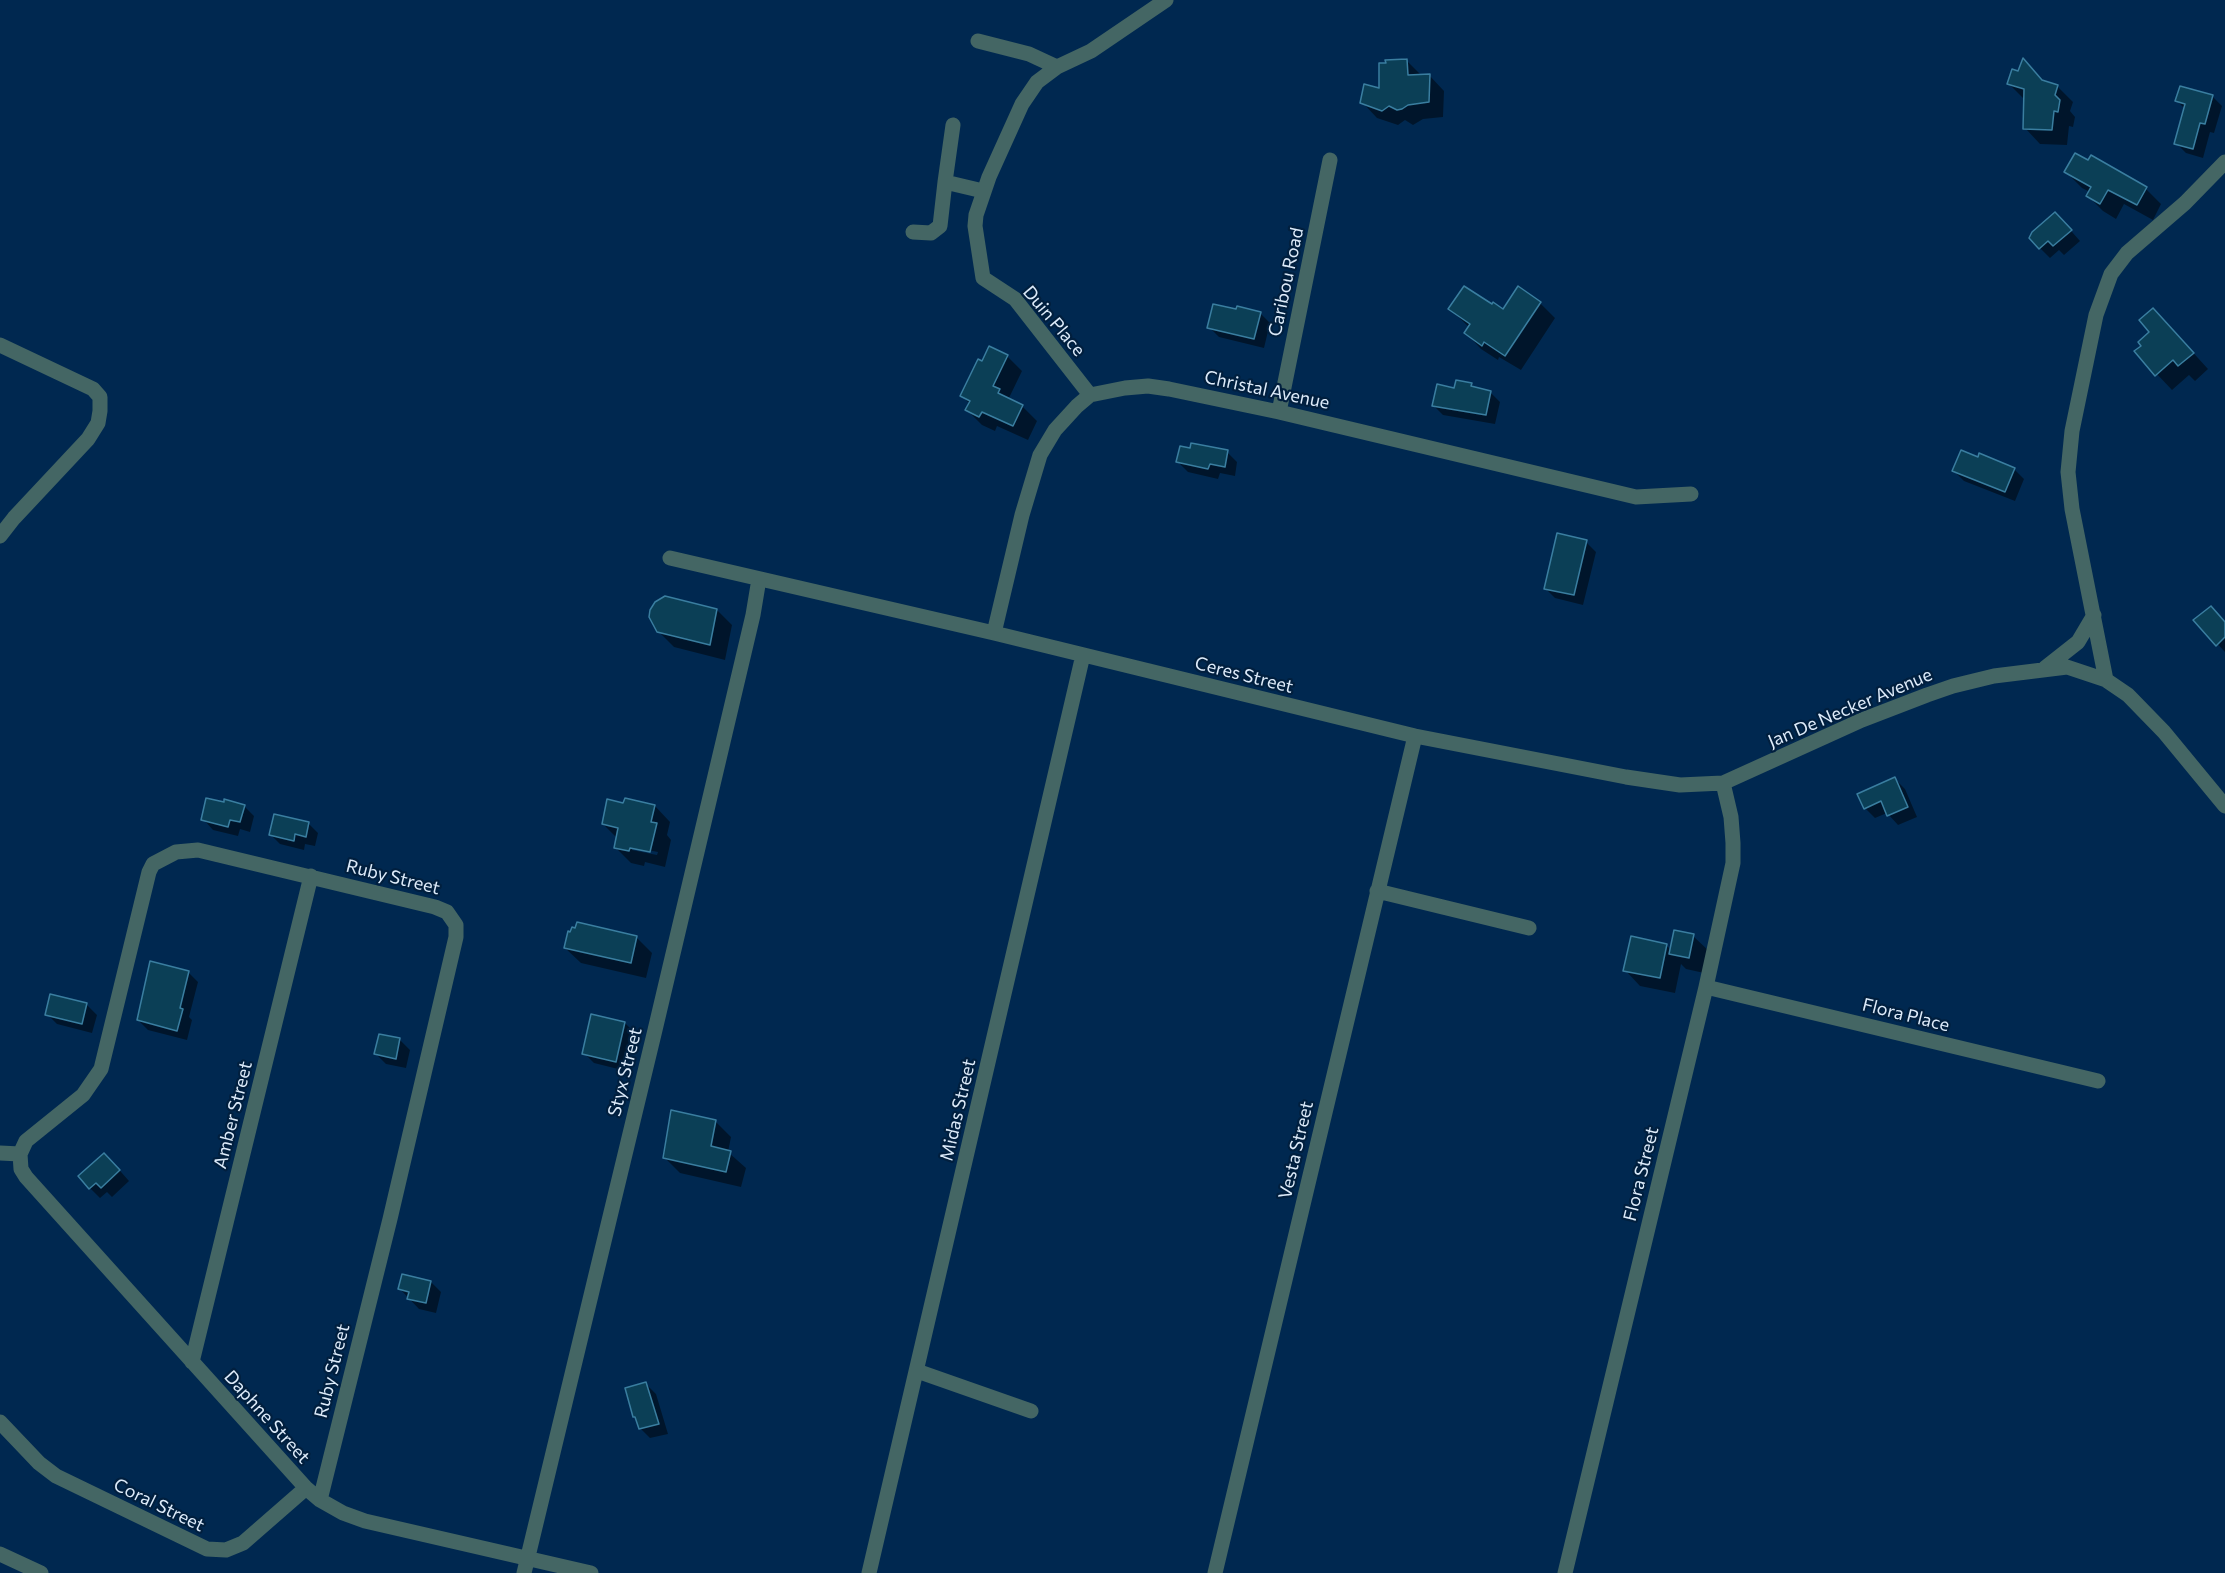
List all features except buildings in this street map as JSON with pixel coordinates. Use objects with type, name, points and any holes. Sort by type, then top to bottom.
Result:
[{"type":"street","points":[[945,182],[983,191],[1022,104],[1037,82],[1057,67],[1091,51],[1166,0]]},
{"type":"street","points":[[978,41],[1029,54],[1057,67]]},
{"type":"street","points":[[913,232],[931,233],[940,226],[953,125]]},
{"type":"street","name":"Caribou Road","points":[[1279,412],[1330,160]]},
{"type":"street","points":[[2106,680],[2072,509],[2068,472],[2072,431],[2096,315],[2111,274],[2127,253],[2185,203],[2225,162]]},
{"type":"street","name":"Duin Place","points":[[983,191],[975,226],[983,278],[1015,299],[1090,395]]},
{"type":"street","points":[[0,345],[77,380],[93,389],[100,398],[98,423],[93,432],[7,515],[0,536]]},
{"type":"street","name":"Christal Avenue","points":[[1090,395],[1125,388],[1169,389],[1279,412],[1636,497],[1690,494]]},
{"type":"street","points":[[994,633],[1022,515],[1040,455],[1055,430],[1090,395]]},
{"type":"street","name":"Ceres Street","points":[[670,558],[994,633],[1415,736],[1626,777],[1690,786],[1723,783]]},
{"type":"street","name":"Styx Street","points":[[526,1565],[655,1030],[753,615],[759,579]]},
{"type":"street","points":[[2045,668],[2078,642],[2094,615]]},
{"type":"street","name":"Midas Street","points":[[869,1573],[1083,655]]},
{"type":"street","name":"Jan De Necker Avenue","points":[[1723,783],[1862,720],[1927,695],[1994,676],[2067,667],[2106,680],[2144,709],[2225,806]]},
{"type":"street","name":"Vesta Street","points":[[1215,1573],[1415,736]]},
{"type":"street","name":"Flora Street","points":[[1565,1573],[1706,987],[1732,863],[1731,817],[1723,783]]},
{"type":"street","name":"Ruby Street","points":[[23,1148],[83,1095],[101,1069],[144,889],[153,864],[176,852],[198,850],[441,909],[453,919],[456,925],[456,937],[390,1219],[320,1500]]},
{"type":"street","name":"Amber Street","points":[[192,1362],[311,876]]},
{"type":"street","points":[[1377,891],[1529,928]]},
{"type":"street","name":"Flora Place","points":[[1706,987],[2098,1081]]},
{"type":"street","points":[[0,1153],[23,1148]]},
{"type":"street","name":"Daphne Street","points":[[23,1148],[21,1169],[26,1177],[306,1488],[320,1500],[355,1518],[526,1565],[591,1573]]},
{"type":"street","points":[[917,1371],[1031,1411]]},
{"type":"street","name":"Coral Street","points":[[0,1422],[39,1463],[56,1476],[207,1549],[226,1550],[243,1543],[306,1488]]},
{"type":"street","points":[[0,1554],[41,1573]]}]
